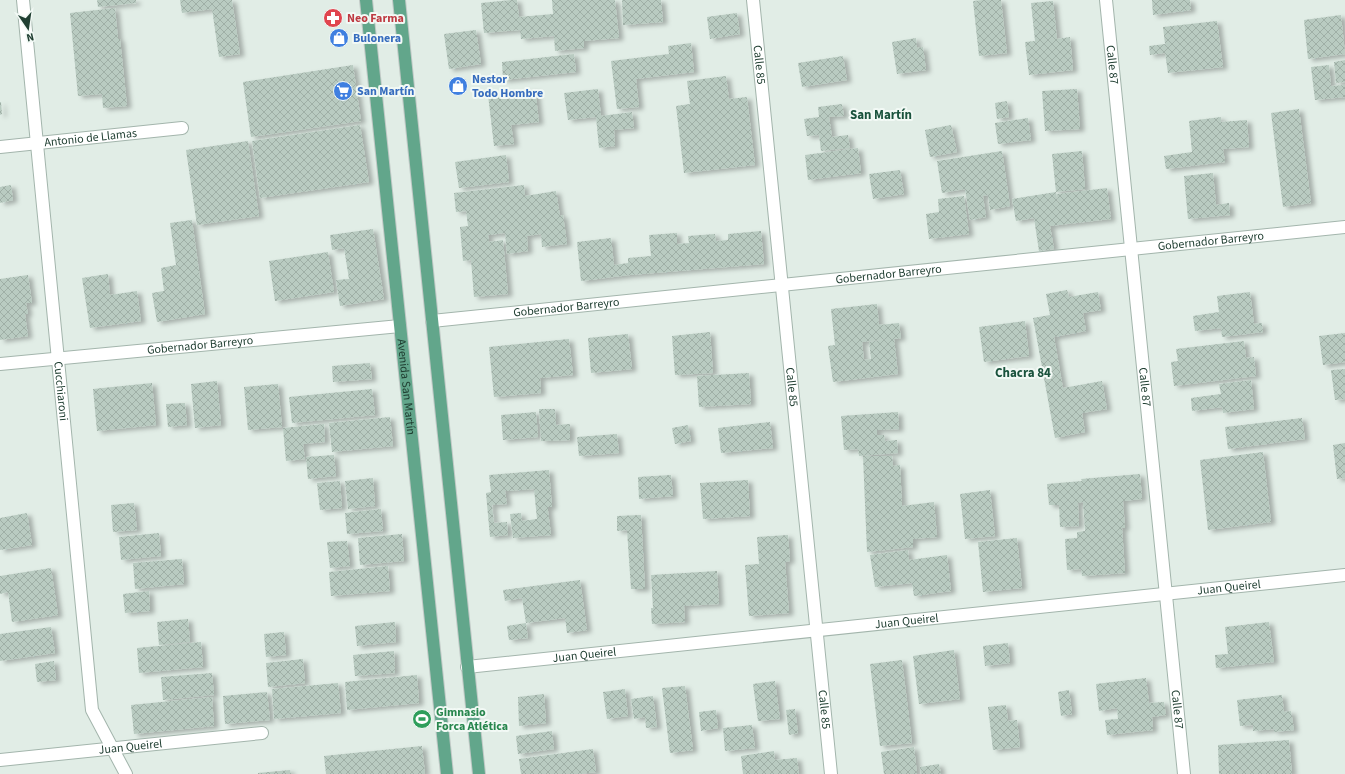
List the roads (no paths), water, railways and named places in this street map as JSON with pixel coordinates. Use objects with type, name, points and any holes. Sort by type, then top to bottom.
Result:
[{"type":"main road","name":"Avenida San Martín","points":[[366,0],[447,774]]},
{"type":"main road","points":[[399,0],[479,774]]},
{"type":"street","name":"Cucchiaroni","points":[[23,0],[59,358],[92,710],[126,774]]},
{"type":"street","name":"Calle 85","points":[[753,0],[831,774]]},
{"type":"street","name":"Calle 87","points":[[1106,0],[1184,774]]},
{"type":"street","name":"Antonio de Llamas","points":[[0,147],[182,128]]},
{"type":"street","name":"Gobernador Barreyro","points":[[432,322],[1345,227]]},
{"type":"street","name":"Gobernador Barreyro","points":[[0,364],[400,326]]},
{"type":"street","name":"Juan Queirel","points":[[467,666],[1345,575]]},
{"type":"street","name":"Juan Queirel","points":[[0,760],[262,733]]},
{"type":"place","name":"Neo Farma","points":[[333,18]]},
{"type":"place","name":"Bulonera","points":[[339,38]]},
{"type":"place","name":"Nestor Todo Hombre","points":[[458,86]]},
{"type":"place","name":"San Martín","points":[[343,91]]},
{"type":"place","name":"Gimnasio Forca Atlética","points":[[422,719]]},
{"type":"district","name":"San Martín","points":[[881,115]]},
{"type":"district","name":"Chacra 84","points":[[1023,373]]}]
